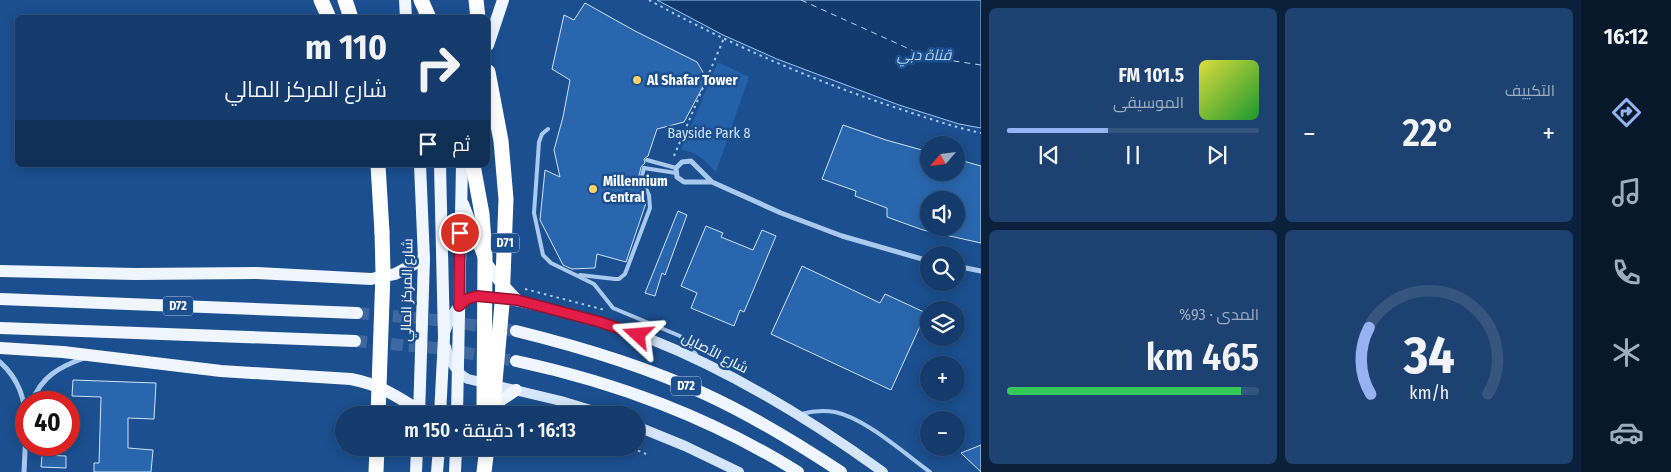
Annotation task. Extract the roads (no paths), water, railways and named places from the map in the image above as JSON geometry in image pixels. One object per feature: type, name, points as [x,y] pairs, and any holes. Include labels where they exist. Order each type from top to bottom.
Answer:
[{"type":"highway","points":[[321,0],[328,15]]},
{"type":"highway","points":[[344,0],[350,15]]},
{"type":"highway","points":[[421,0],[428,15]]},
{"type":"highway","points":[[476,0],[478,15]]},
{"type":"highway","name":"D71","points":[[490,83],[501,141],[506,199],[498,406]]},
{"type":"highway","points":[[378,167],[383,273],[378,406]]},
{"type":"highway","points":[[473,167],[482,214],[485,256],[484,406]]},
{"type":"highway","points":[[376,472],[377,456]]},
{"type":"highway","points":[[484,472],[485,456]]},
{"type":"main road","points":[[405,0],[406,15]]},
{"type":"main road","points":[[421,0],[423,15]]},
{"type":"main road","points":[[490,39],[503,0]]},
{"type":"main road","name":"شارع المركز المالي","points":[[419,406],[424,259],[420,167]]},
{"type":"main road","points":[[440,167],[444,337],[440,406]]},
{"type":"main road","points":[[457,406],[462,167]]},
{"type":"main road","points":[[460,198],[486,263],[517,300]]},
{"type":"main road","points":[[0,271],[257,274],[371,279],[395,274],[424,259]]},
{"type":"main road","points":[[442,286],[446,292],[452,293],[459,286]]},
{"type":"main road","name":"D72","points":[[0,299],[357,313]]},
{"type":"main road","name":"D72","points":[[0,328],[354,341]]},
{"type":"main road","name":"D72","points":[[516,331],[592,351],[704,394],[775,430],[841,472]]},
{"type":"main road","points":[[0,348],[92,355],[221,371],[356,380],[385,389],[409,406]]},
{"type":"main road","name":"D72","points":[[516,361],[584,377],[651,399],[724,430],[798,472]]},
{"type":"main road","points":[[493,406],[516,390]]},
{"type":"main road","points":[[416,472],[417,456]]},
{"type":"main road","points":[[438,472],[439,456]]},
{"type":"main road","points":[[455,472],[457,456]]},
{"type":"street","points":[[712,182],[684,182],[677,177],[676,170],[682,162],[691,161],[712,182],[824,230],[920,259]]},
{"type":"street","points":[[965,268],[981,271]]},
{"type":"street","name":"شارع الأصايل","points":[[459,306],[467,299],[477,296],[517,300],[625,330],[699,360],[764,395],[843,444],[883,472]]},
{"type":"street","points":[[459,306],[450,320],[444,337],[450,360],[459,373],[473,381],[577,406]]},
{"type":"street","points":[[36,391],[44,380],[56,370],[92,355]]},
{"type":"street","points":[[0,362],[14,378],[20,391]]},
{"type":"street","points":[[645,430],[685,446],[739,472]]},
{"type":"street","points":[[24,472],[25,456]]},
{"type":"lane","points":[[548,129],[542,134],[540,142],[534,213],[540,244],[546,259],[594,284],[612,308],[680,336],[691,346],[699,360]]},
{"type":"lane","points":[[647,160],[676,170]]},
{"type":"lane","points":[[577,275],[619,279],[625,274],[650,208],[649,195],[642,180],[644,168],[676,170]]},
{"type":"lane","points":[[798,415],[822,411],[835,412],[847,416],[876,432],[930,472]]},
{"type":"water","name":"قناة دبي","points":[[657,0],[981,0],[981,128],[959,124],[899,105],[777,59],[723,35]]},
{"type":"tunnel","points":[[357,313],[436,320],[516,331]]},
{"type":"tunnel","points":[[355,341],[436,348],[516,361]]},
{"type":"place","name":"Al Shafar Tower","points":[[637,80]]},
{"type":"place","name":"Millennium Central","points":[[593,189]]},
{"type":"park label","name":"Bayside Park 8","points":[[709,133]]}]
